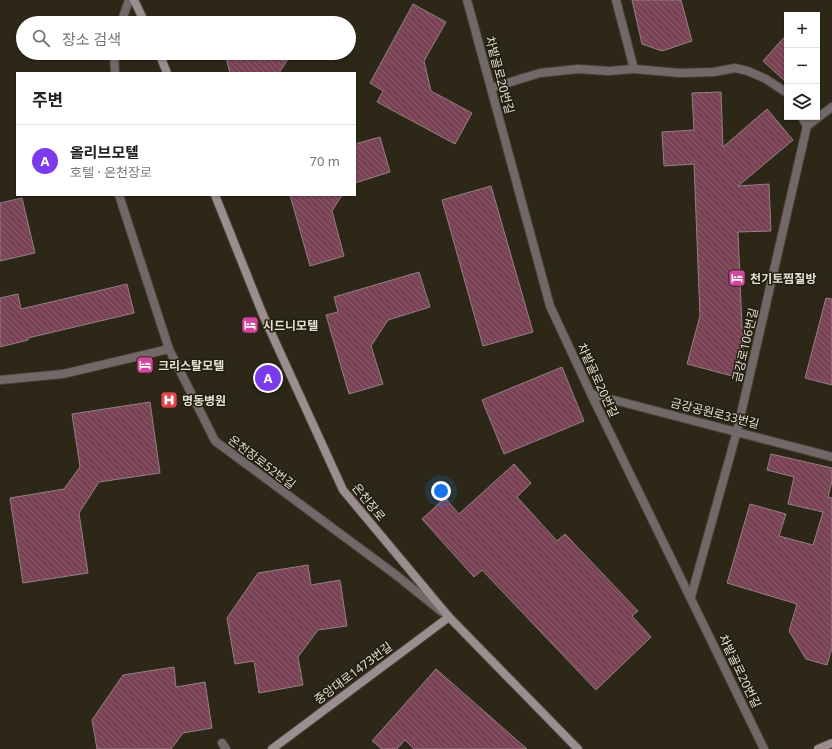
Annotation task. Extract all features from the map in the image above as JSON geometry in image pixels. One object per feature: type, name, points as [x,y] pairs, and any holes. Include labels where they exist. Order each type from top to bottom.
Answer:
[{"type":"street","points":[[123,16],[129,0]]},
{"type":"street","points":[[134,0],[142,16]]},
{"type":"street","name":"차밭골로20번길","points":[[467,0],[550,306],[591,394],[764,749]]},
{"type":"street","points":[[616,0],[634,68]]},
{"type":"street","points":[[114,60],[115,72]]},
{"type":"street","points":[[162,60],[167,72]]},
{"type":"street","points":[[491,88],[540,73],[578,69],[609,71],[634,68],[680,73],[714,72],[735,68],[748,71],[766,79],[784,91]]},
{"type":"street","points":[[804,120],[808,126],[832,107]]},
{"type":"street","name":"금강로106번길","points":[[691,597],[737,431],[808,126]]},
{"type":"street","name":"온천장로52번길","points":[[119,196],[169,350],[215,441],[396,575],[449,617]]},
{"type":"street","name":"온천장로","points":[[215,196],[263,315],[343,490],[449,617],[578,749]]},
{"type":"street","points":[[0,380],[63,374],[169,350]]},
{"type":"street","name":"금강공원로33번길","points":[[591,394],[832,457]]},
{"type":"street","name":"중앙대로1473번길","points":[[272,749],[449,617]]},
{"type":"street","points":[[818,749],[832,743]]},
{"type":"building","points":[[632,0],[681,0],[692,41],[662,51],[642,44]]},
{"type":"building","points":[[413,4],[446,22],[424,61],[431,91],[472,113],[455,144],[377,102],[383,91],[370,83]]},
{"type":"building","points":[[784,37],[784,80],[763,61]]},
{"type":"building","points":[[227,60],[287,60],[280,72],[230,72]]},
{"type":"building","points":[[721,92],[723,147],[767,109],[793,140],[738,186],[769,184],[771,231],[738,232],[742,327],[749,328],[736,377],[687,364],[700,316],[694,164],[664,166],[662,132],[694,130],[692,93]]},
{"type":"building","points":[[380,137],[390,172],[356,183],[356,144]]},
{"type":"building","points":[[491,186],[533,332],[483,346],[442,200]]},
{"type":"building","points":[[290,196],[341,196],[332,211],[344,256],[310,266]]},
{"type":"building","points":[[22,198],[35,253],[0,261],[0,203]]},
{"type":"building","points":[[419,272],[430,307],[388,320],[371,346],[383,384],[349,394],[326,315],[338,312],[334,297]]},
{"type":"building","points":[[127,284],[134,313],[28,338],[28,340],[0,347],[0,298],[18,294],[21,309]]},
{"type":"building","points":[[826,298],[832,299],[832,385],[805,378]]},
{"type":"building","points":[[562,367],[584,421],[504,454],[482,400]]},
{"type":"building","points":[[150,402],[160,473],[99,482],[79,513],[88,573],[23,583],[10,498],[64,489],[80,467],[72,414]]},
{"type":"building","points":[[771,454],[832,468],[832,481],[828,497],[832,498],[832,648],[827,665],[806,659],[789,631],[797,604],[727,583],[750,504],[786,514],[779,536],[813,545],[823,512],[788,504],[794,477],[767,470]]},
{"type":"building","points":[[514,464],[531,483],[517,497],[557,541],[565,534],[638,611],[632,616],[651,637],[596,690],[482,570],[474,577],[422,519],[445,498],[459,514]]},
{"type":"building","points":[[308,565],[311,585],[340,580],[347,626],[318,630],[298,657],[303,685],[259,693],[254,661],[235,664],[227,618],[258,573]]},
{"type":"building","points":[[174,667],[176,687],[205,682],[212,728],[183,733],[171,749],[97,749],[92,720],[123,675]]},
{"type":"building","points":[[436,669],[527,749],[414,749],[405,740],[397,749],[382,749],[372,741]]},
{"type":"place","name":"천기토찜질방","points":[[737,278]]},
{"type":"place","name":"시드니모텔","points":[[250,325]]},
{"type":"place","name":"크리스탈모텔","points":[[145,365]]},
{"type":"place","name":"올리브모텔","points":[[268,378]]},
{"type":"place","name":"명동병원","points":[[169,400]]}]
